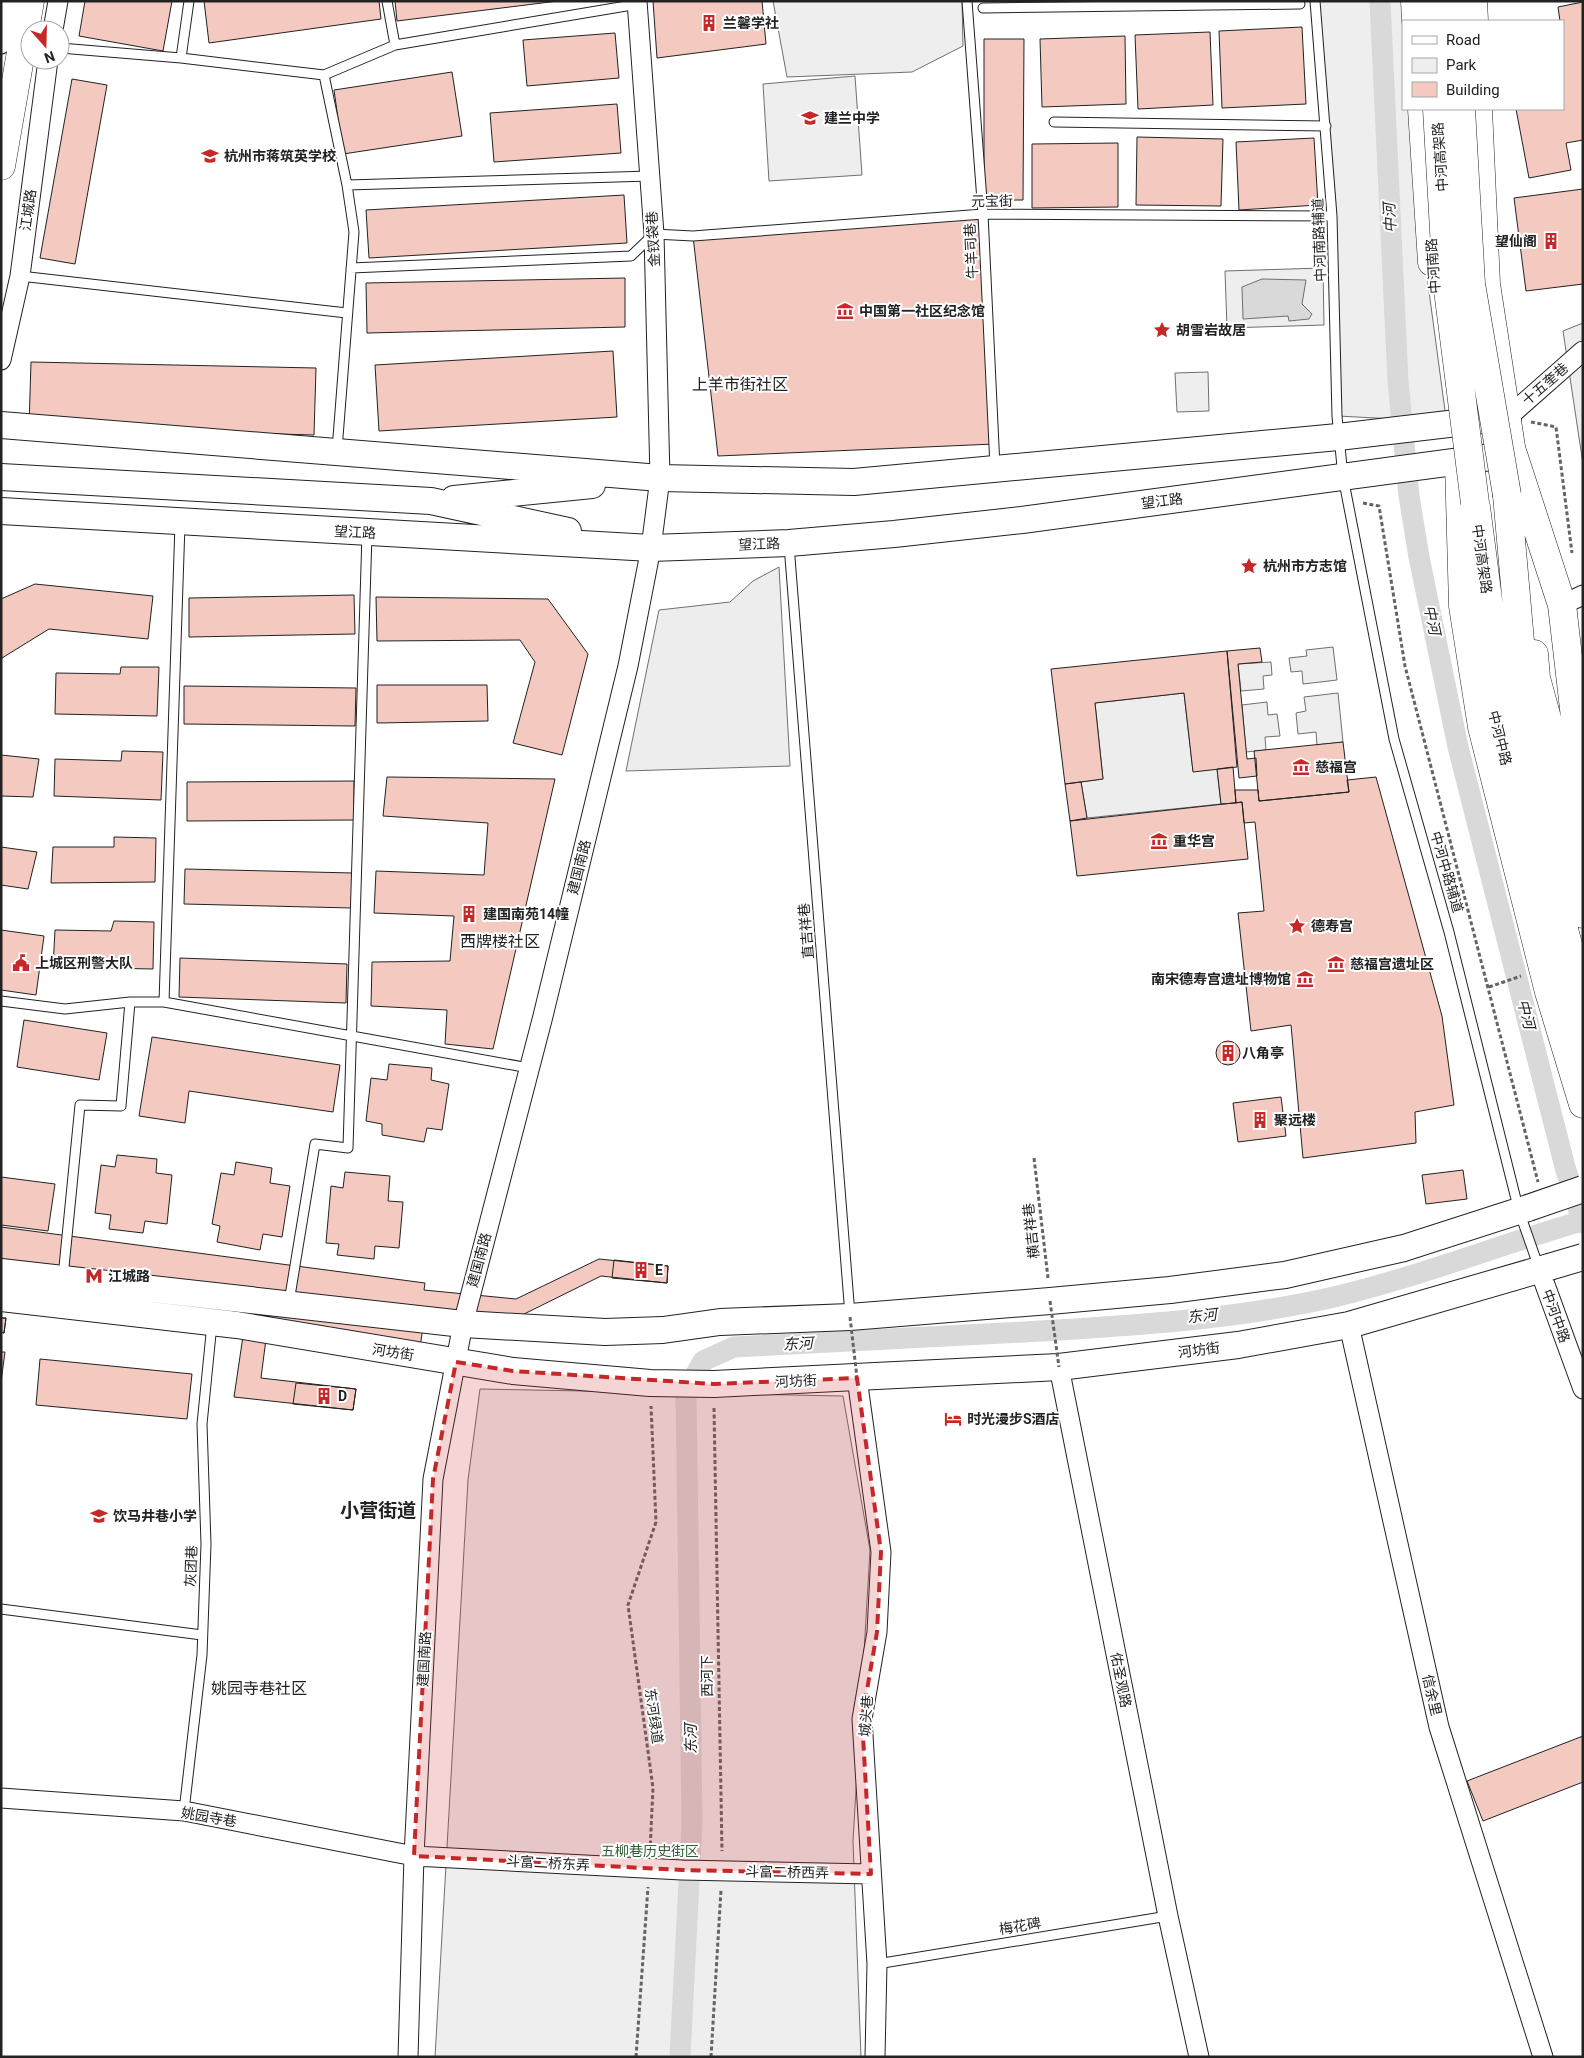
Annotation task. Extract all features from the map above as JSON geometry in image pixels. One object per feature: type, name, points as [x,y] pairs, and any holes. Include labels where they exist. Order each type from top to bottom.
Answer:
[{"type":"main road","points":[[1,166],[30,1]]},
{"type":"main road","points":[[1414,1],[1416,20]]},
{"type":"main road","points":[[1430,1],[1431,20]]},
{"type":"main road","points":[[1455,1],[1456,20]]},
{"type":"main road","points":[[1473,1],[1474,20]]},
{"type":"main road","name":"中河南路","points":[[1422,110],[1434,291],[1452,423]]},
{"type":"main road","name":"中河高架路","points":[[1437,110],[1447,282],[1500,692],[1583,1000]]},
{"type":"main road","name":"中河高架路","points":[[1461,110],[1471,284],[1507,495],[1524,686],[1583,914]]},
{"type":"main road","points":[[1478,110],[1486,284],[1513,454],[1536,678],[1583,851]]},
{"type":"main road","name":"中河中路","points":[[1452,423],[1492,703],[1537,885],[1583,1046]]},
{"type":"main road","points":[[1513,454],[1572,600],[1583,786]]},
{"type":"main road","points":[[1459,462],[1463,606],[1482,727],[1549,992],[1583,1104]]},
{"type":"street","points":[[1,44],[9,1]]},
{"type":"street","points":[[55,20],[58,1]]},
{"type":"street","name":"金钗袋巷","points":[[637,3],[654,234],[660,478]]},
{"type":"street","name":"江城路","points":[[1,360],[20,276],[47,70]]},
{"type":"street","name":"十五奎巷","points":[[1508,417],[1583,351]]},
{"type":"street","points":[[1,425],[660,478],[854,482],[1338,437],[1508,417]]},
{"type":"street","name":"望江路","points":[[1,511],[651,548],[789,543],[1345,489],[1400,470],[1513,454]]},
{"type":"street","points":[[1,477],[431,501],[651,548]]},
{"type":"street","points":[[431,501],[660,478]]},
{"type":"street","name":"建国南路","points":[[408,2057],[414,1856],[433,1479],[462,1324],[529,1068],[628,666],[651,548],[660,478]]},
{"type":"street","points":[[1,1272],[462,1324],[605,1332],[663,1330],[720,1322],[850,1317],[1049,1292],[1170,1290],[1285,1275],[1404,1248],[1529,1201],[1583,1189]]},
{"type":"street","name":"河坊街","points":[[1,1298],[212,1322],[513,1371],[655,1383],[709,1384],[857,1378],[1059,1366],[1238,1345],[1348,1325],[1583,1257]]},
{"type":"street","name":"中河中路","points":[[1544,1269],[1583,1389]]},
{"type":"street","name":"信余里","points":[[1348,1325],[1439,1727],[1543,2057]]},
{"type":"street","name":"佑圣观路","points":[[1059,1366],[1168,1916],[1199,2057]]},
{"type":"street","name":"城头巷","points":[[857,1378],[881,1552],[877,1632],[862,1719],[877,1964],[875,2057]]},
{"type":"street","name":"姚园寺巷","points":[[1,1798],[184,1811],[414,1856]]},
{"type":"street","name":"斗富二桥东弄","points":[[414,1856],[703,1870]]},
{"type":"street","name":"斗富二桥西弄","points":[[703,1870],[871,1874]]},
{"type":"lane","points":[[181,58],[189,1]]},
{"type":"lane","points":[[387,1],[395,45]]},
{"type":"lane","name":"牛羊司巷","points":[[967,1],[983,214],[995,469]]},
{"type":"lane","name":"中河南路辅道","points":[[1314,1],[1326,126],[1332,216],[1338,437],[1345,489]]},
{"type":"lane","points":[[70,49],[181,58],[324,75],[395,45],[637,3]]},
{"type":"lane","points":[[984,8],[1138,4],[1300,4]]},
{"type":"lane","points":[[324,75],[348,185],[354,232],[336,453]]},
{"type":"lane","points":[[1054,122],[1326,126]]},
{"type":"lane","points":[[348,185],[650,176]]},
{"type":"lane","name":"元宝街","points":[[654,234],[693,236],[983,214],[1332,216]]},
{"type":"lane","points":[[351,268],[631,256],[654,234]]},
{"type":"lane","points":[[20,276],[348,313]]},
{"type":"lane","name":"中河中路辅道","points":[[1345,489],[1394,739],[1529,1201],[1544,1269]]},
{"type":"lane","points":[[164,1002],[180,521]]},
{"type":"lane","points":[[289,1304],[315,1144],[348,1148],[367,532]]},
{"type":"lane","name":"直吉祥巷","points":[[789,543],[850,1317]]},
{"type":"lane","points":[[1,1001],[65,1009],[130,1002],[164,1002],[529,1068]]},
{"type":"lane","points":[[63,1279],[80,1105],[121,1106],[130,1002]]},
{"type":"lane","name":"灰团巷","points":[[184,1811],[202,1635],[206,1544],[202,1424],[212,1322]]},
{"type":"lane","points":[[1,1609],[202,1635]]},
{"type":"lane","name":"梅花碑","points":[[877,1964],[1168,1916]]},
{"type":"path","points":[[1508,417],[1556,426],[1573,557]]},
{"type":"path","points":[[1345,489],[1379,506],[1405,666],[1489,987],[1529,1201]]},
{"type":"path","points":[[1489,987],[1523,975]]},
{"type":"path","name":"横吉祥巷","points":[[1034,1158],[1049,1292]]},
{"type":"path","points":[[1049,1292],[1059,1366]]},
{"type":"path","points":[[850,1317],[857,1378]]},
{"type":"path","name":"东河绿道","points":[[636,2057],[650,1868],[652,1788],[628,1605],[656,1522],[655,1383]]},
{"type":"path","name":"西河下","points":[[709,1384],[722,1871],[711,2057]]},
{"type":"highlighted area","points":[[456,1362],[513,1371],[714,1384],[857,1378],[881,1552],[877,1632],[862,1719],[871,1874],[682,1870],[414,1856],[433,1479]]},
{"type":"green space","points":[[773,1],[962,1],[963,46],[912,72],[787,77]]},
{"type":"green space","points":[[1315,1],[1375,1],[1395,419],[1337,416],[1332,216]]},
{"type":"green space","points":[[1388,1],[1409,1],[1402,20],[1402,110],[1417,110],[1428,284],[1446,418],[1408,414]]},
{"type":"green space","points":[[855,76],[862,175],[769,181],[763,84]]},
{"type":"green space","points":[[1323,268],[1324,325],[1227,328],[1225,271]]},
{"type":"green space","points":[[1583,323],[1583,464],[1563,331]]},
{"type":"green space","points":[[1208,372],[1209,411],[1177,412],[1175,373]]},
{"type":"green space","points":[[1333,647],[1337,680],[1303,684],[1302,671],[1291,672],[1289,658],[1307,656],[1306,650]]},
{"type":"green space","points":[[1271,662],[1272,675],[1263,676],[1264,689],[1241,691],[1238,664]]},
{"type":"green space","points":[[1338,693],[1343,742],[1317,745],[1316,732],[1298,734],[1296,713],[1306,711],[1304,697]]},
{"type":"green space","points":[[1267,702],[1268,715],[1277,714],[1280,736],[1265,737],[1266,750],[1246,752],[1242,705]]},
{"type":"green space","name":"五柳巷历史街区","points":[[480,1389],[843,1396],[870,1550],[853,1841],[861,2057],[435,2057],[468,1480]]},
{"type":"shaded area","points":[[1262,279],[1306,280],[1302,304],[1312,314],[1309,319],[1289,321],[1288,316],[1243,319],[1242,287]]},
{"type":"shaded area","points":[[779,567],[790,766],[626,771],[659,610],[730,602],[753,581]]},
{"type":"shaded area","points":[[1184,693],[1193,771],[1217,769],[1221,804],[1087,818],[1081,782],[1103,779],[1095,703]]},
{"type":"building","points":[[85,1],[172,1],[163,51],[79,36]]},
{"type":"building","points":[[204,1],[379,1],[381,19],[209,43]]},
{"type":"building","points":[[395,1],[558,1],[397,21]]},
{"type":"building","name":"兰馨学社","points":[[653,1],[762,1],[766,44],[657,58]]},
{"type":"building","points":[[1583,2],[1583,140],[1566,143],[1571,170],[1529,178],[1516,110],[1564,110],[1564,20],[1560,20],[1558,7]]},
{"type":"building","points":[[1302,27],[1306,104],[1222,108],[1219,31]]},
{"type":"building","points":[[1210,32],[1213,105],[1138,109],[1135,35]]},
{"type":"building","points":[[615,33],[619,78],[527,86],[523,40]]},
{"type":"building","points":[[1125,36],[1126,104],[1042,107],[1040,39]]},
{"type":"building","points":[[984,39],[1024,39],[1023,200],[984,200]]},
{"type":"building","points":[[452,72],[462,136],[343,154],[334,90]]},
{"type":"building","points":[[72,79],[107,85],[75,264],[40,258]]},
{"type":"building","points":[[617,104],[621,153],[494,162],[490,113]]},
{"type":"building","points":[[1137,137],[1223,139],[1221,206],[1136,205]]},
{"type":"building","points":[[1314,138],[1318,205],[1239,210],[1236,142]]},
{"type":"building","points":[[1118,143],[1118,207],[1032,208],[1032,144]]},
{"type":"building","name":"望仙阁","points":[[1583,189],[1583,284],[1526,291],[1514,198]]},
{"type":"building","points":[[624,195],[627,243],[369,258],[366,210]]},
{"type":"building","name":"中国第一社区纪念馆","points":[[983,214],[994,444],[718,456],[693,236]]},
{"type":"building","points":[[625,278],[625,327],[367,333],[366,283]]},
{"type":"building","points":[[613,351],[617,417],[379,431],[375,365]]},
{"type":"building","points":[[31,362],[316,368],[314,435],[29,427]]},
{"type":"building","points":[[35,584],[153,596],[148,639],[49,629],[2,658],[1,661],[1,599]]},
{"type":"building","points":[[354,595],[355,634],[189,637],[189,598]]},
{"type":"building","points":[[376,597],[548,599],[588,654],[562,755],[513,743],[535,662],[520,640],[377,641]]},
{"type":"building","points":[[1260,648],[1262,662],[1238,664],[1247,759],[1256,758],[1257,776],[1239,778],[1227,651]]},
{"type":"building","points":[[1227,651],[1237,767],[1193,772],[1184,693],[1095,703],[1103,779],[1065,784],[1051,669]]},
{"type":"building","points":[[121,667],[159,667],[157,716],[55,714],[56,673],[120,674]]},
{"type":"building","points":[[377,685],[487,685],[488,721],[377,723]]},
{"type":"building","points":[[184,686],[356,688],[355,726],[184,724]]},
{"type":"building","name":"慈福宫","points":[[1343,742],[1349,792],[1259,801],[1254,751]]},
{"type":"building","points":[[122,751],[163,752],[161,800],[54,796],[55,759],[121,761]]},
{"type":"building","points":[[1,755],[39,759],[33,797],[1,796]]},
{"type":"building","points":[[1233,767],[1236,803],[1221,804],[1217,769]]},
{"type":"building","name":"建国南苑14幢","points":[[387,777],[555,779],[493,1049],[445,1044],[447,1010],[371,1006],[372,962],[450,961],[454,916],[374,913],[376,871],[484,875],[488,823],[383,816]]},
{"type":"building","name":"慈福宫遗址区","points":[[1376,777],[1442,1016],[1454,1105],[1415,1112],[1416,1143],[1303,1158],[1291,1025],[1251,1031],[1238,913],[1264,911],[1255,822],[1244,823],[1242,802],[1236,803],[1235,790],[1258,790],[1259,801],[1349,792],[1347,780]]},
{"type":"building","points":[[354,781],[354,820],[187,821],[187,782]]},
{"type":"building","points":[[1081,782],[1087,818],[1070,821],[1065,784]]},
{"type":"building","name":"重华宫","points":[[1242,802],[1248,859],[1077,876],[1070,821]]},
{"type":"building","points":[[114,837],[156,838],[155,882],[51,883],[53,847],[114,847]]},
{"type":"building","points":[[1,847],[37,852],[28,889],[1,885]]},
{"type":"building","points":[[185,869],[353,873],[352,908],[184,904]]},
{"type":"building","points":[[114,921],[154,922],[153,969],[53,967],[55,930],[111,931]]},
{"type":"building","name":"上城区刑警大队","points":[[1,930],[44,936],[36,995],[1,990]]},
{"type":"building","points":[[180,958],[347,964],[346,1003],[179,997]]},
{"type":"building","points":[[24,1020],[107,1033],[99,1080],[17,1067]]},
{"type":"building","points":[[152,1037],[340,1065],[333,1112],[189,1091],[185,1123],[139,1116]]},
{"type":"building","name":"八角亭","points":[[1228,1041],[1236,1045],[1240,1053],[1236,1061],[1228,1065],[1220,1061],[1216,1053],[1220,1045]]},
{"type":"building","points":[[389,1064],[432,1068],[431,1080],[449,1084],[442,1130],[427,1128],[424,1142],[382,1135],[382,1124],[366,1121],[371,1078],[387,1080]]},
{"type":"building","name":"聚远楼","points":[[1281,1097],[1286,1136],[1238,1142],[1233,1103]]},
{"type":"building","points":[[117,1155],[157,1159],[156,1173],[172,1175],[167,1224],[145,1221],[143,1233],[109,1229],[111,1215],[95,1213],[101,1165],[115,1167]]},
{"type":"building","points":[[236,1162],[272,1168],[270,1183],[290,1186],[282,1237],[263,1234],[260,1250],[217,1242],[220,1226],[212,1224],[221,1173],[234,1175]]},
{"type":"building","points":[[1463,1170],[1467,1199],[1426,1204],[1422,1175]]},
{"type":"building","points":[[345,1172],[390,1176],[388,1201],[403,1202],[399,1248],[375,1246],[374,1259],[337,1255],[339,1244],[326,1243],[331,1186],[343,1188]]},
{"type":"building","points":[[1,1177],[55,1184],[48,1231],[1,1225]]},
{"type":"building","name":"江城路","points":[[1,1227],[425,1283],[424,1290],[516,1299],[599,1259],[668,1266],[667,1283],[601,1276],[518,1317],[426,1307],[418,1361],[266,1339],[261,1378],[356,1389],[353,1410],[234,1397],[243,1336],[1,1306]]},
{"type":"building","name":"E","points":[[614,1260],[668,1266],[667,1283],[612,1278]]},
{"type":"building","points":[[1,1318],[6,1318],[4,1333],[1,1332]]},
{"type":"building","points":[[1,1318],[6,1318],[4,1333],[1,1332]]},
{"type":"building","points":[[1,1352],[5,1352],[1,1382]]},
{"type":"building","points":[[40,1359],[192,1374],[187,1419],[36,1405]]},
{"type":"building","name":"D","points":[[296,1383],[356,1389],[353,1410],[293,1404]]},
{"type":"building","points":[[1583,1736],[1583,1782],[1483,1821],[1467,1781]]},
{"type":"waterway","name":"中河","points":[[1380,1],[1398,381],[1409,496],[1419,557],[1458,747],[1565,1167],[1583,1223]]},
{"type":"waterway","name":"东河","points":[[680,2057],[692,1823],[686,1392],[703,1361],[734,1347],[1102,1327],[1219,1317],[1296,1305],[1365,1289],[1582,1221]]},
{"type":"place","name":"兰馨学社","points":[[709,23]]},
{"type":"place","name":"建兰中学","points":[[810,118]]},
{"type":"place","name":"杭州市蒋筑英学校","points":[[210,156]]},
{"type":"place","name":"望仙阁","points":[[1551,241]]},
{"type":"place","name":"中国第一社区纪念馆","points":[[845,311]]},
{"type":"place","name":"胡雪岩故居","points":[[1162,330]]},
{"type":"place","name":"杭州市方志馆","points":[[1249,566]]},
{"type":"place","name":"慈福宫","points":[[1301,767]]},
{"type":"place","name":"重华宫","points":[[1159,841]]},
{"type":"place","name":"建国南苑14幢","points":[[469,914]]},
{"type":"place","name":"德寿宫","points":[[1297,926]]},
{"type":"place","name":"上城区刑警大队","points":[[21,963]]},
{"type":"place","name":"慈福宫遗址区","points":[[1336,964]]},
{"type":"place","name":"南宋德寿宫遗址博物馆","points":[[1305,979]]},
{"type":"place","name":"八角亭","points":[[1228,1053]]},
{"type":"place","name":"聚远楼","points":[[1260,1120]]},
{"type":"place","name":"E","points":[[641,1270]]},
{"type":"place","name":"江城路","points":[[94,1276]]},
{"type":"place","name":"D","points":[[324,1396]]},
{"type":"place","name":"时光漫步S酒店","points":[[953,1419]]},
{"type":"place","name":"饮马井巷小学","points":[[99,1516]]},
{"type":"district","name":"上羊市街社区","points":[[740,384]]},
{"type":"district","name":"西牌楼社区","points":[[500,941]]},
{"type":"district","name":"小营街道","points":[[378,1510]]},
{"type":"district","name":"姚园寺巷社区","points":[[259,1688]]}]
